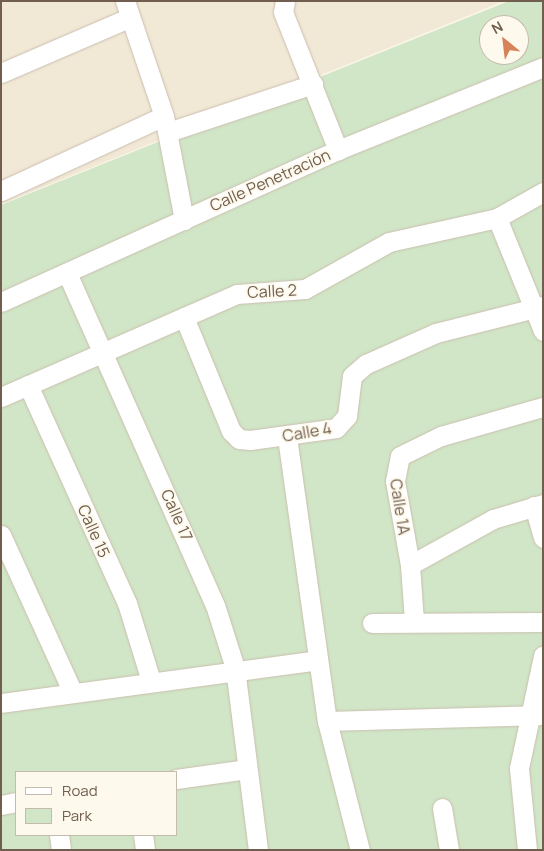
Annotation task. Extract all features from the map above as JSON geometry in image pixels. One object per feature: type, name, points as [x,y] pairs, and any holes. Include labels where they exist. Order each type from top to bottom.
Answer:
[{"type":"street","points":[[285,1],[283,12],[338,150]]},
{"type":"street","points":[[1,73],[127,10],[166,124],[184,220]]},
{"type":"street","name":"Calle Penetración","points":[[1,302],[338,150],[543,67]]},
{"type":"street","points":[[1,191],[166,124],[313,84]]},
{"type":"street","name":"Calle 2","points":[[1,397],[237,294],[305,289],[389,242],[497,218],[543,192]]},
{"type":"street","points":[[497,218],[539,308],[543,331]]},
{"type":"street","name":"Calle 17","points":[[67,273],[204,577],[235,668],[258,850]]},
{"type":"street","name":"Calle 4","points":[[184,317],[234,435],[245,441],[287,436],[342,425],[348,416],[349,382],[366,364],[436,333],[539,308]]},
{"type":"street","name":"Calle 15","points":[[28,385],[127,603],[151,681]]},
{"type":"street","name":"Calle 1A","points":[[414,621],[410,565],[395,481],[400,456],[441,436],[543,407]]},
{"type":"street","points":[[287,436],[327,721],[360,850]]},
{"type":"street","points":[[410,565],[467,531],[539,505],[543,538]]},
{"type":"street","points":[[1,535],[72,691]]},
{"type":"street","points":[[372,623],[414,621],[543,622]]},
{"type":"street","points":[[527,850],[519,768],[537,715],[543,656]]},
{"type":"street","points":[[1,702],[235,668],[317,660]]},
{"type":"street","points":[[327,721],[537,715]]},
{"type":"street","points":[[178,779],[247,769]]},
{"type":"street","points":[[1,805],[15,802]]},
{"type":"street","points":[[442,808],[449,850]]},
{"type":"street","points":[[59,836],[62,850]]},
{"type":"street","points":[[143,836],[145,850]]},
{"type":"shaded area","points":[[1,1],[504,1],[1,204]]},
{"type":"green space","points":[[509,1],[543,1],[543,850],[1,850],[1,205]]}]
